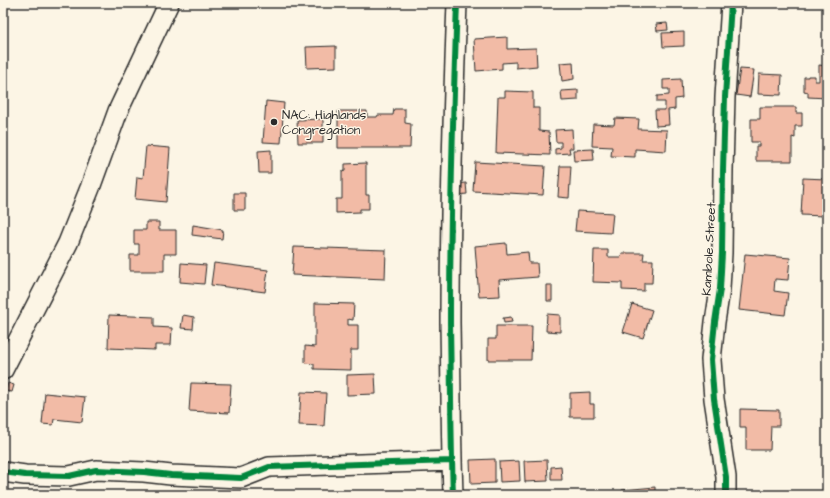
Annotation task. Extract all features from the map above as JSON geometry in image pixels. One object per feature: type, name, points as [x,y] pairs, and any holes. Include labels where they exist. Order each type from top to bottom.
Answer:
[{"type":"street","points":[[3,370],[68,243],[118,111],[169,3]]},
{"type":"street","points":[[453,495],[450,268],[457,3]]},
{"type":"street","name":"Kambole Street","points":[[726,495],[726,477],[714,399],[711,360],[714,322],[720,289],[725,97],[731,3]]},
{"type":"street","points":[[3,472],[25,475],[69,476],[96,470],[242,478],[269,467],[452,461]]},
{"type":"building","points":[[667,23],[668,30],[657,31],[656,24]]},
{"type":"building","points":[[684,32],[684,46],[663,47],[662,33]]},
{"type":"building","points":[[507,37],[507,49],[536,48],[537,66],[516,68],[516,62],[502,63],[502,69],[476,71],[474,39]]},
{"type":"building","points":[[336,46],[336,67],[307,68],[306,47]]},
{"type":"building","points":[[573,62],[574,79],[562,81],[560,63]]},
{"type":"building","points":[[819,65],[827,66],[827,98],[808,97],[808,92],[804,91],[804,77],[815,76],[815,81],[819,81]]},
{"type":"building","points":[[740,69],[754,70],[750,97],[736,95]]},
{"type":"building","points":[[759,74],[782,75],[781,95],[758,94]]},
{"type":"building","points":[[681,79],[682,98],[675,99],[675,109],[668,110],[669,125],[656,126],[655,110],[665,110],[665,102],[657,102],[657,96],[669,95],[669,89],[663,89],[663,80]]},
{"type":"building","points":[[578,90],[578,100],[562,101],[561,91]]},
{"type":"building","points":[[505,91],[533,92],[533,108],[539,108],[539,131],[549,132],[550,155],[496,153],[498,97],[505,97]]},
{"type":"building","name":"NAC: Highlands Congregation","points":[[266,101],[284,103],[281,143],[263,142]]},
{"type":"building","points":[[760,107],[796,107],[796,113],[802,113],[802,126],[795,126],[795,138],[792,137],[792,161],[756,161],[756,146],[759,146],[759,142],[751,142],[751,119],[760,119]]},
{"type":"building","points":[[394,109],[405,109],[405,123],[411,124],[410,148],[338,148],[338,111],[367,111],[367,117],[377,117],[378,115],[393,115]]},
{"type":"building","points":[[615,118],[639,119],[638,129],[667,130],[666,151],[635,149],[635,157],[611,156],[612,147],[592,146],[593,124],[614,125]]},
{"type":"building","points":[[323,119],[323,143],[298,143],[297,120]]},
{"type":"building","points":[[572,129],[573,148],[569,148],[570,153],[555,154],[555,149],[561,148],[561,142],[556,142],[555,130]]},
{"type":"building","points":[[146,146],[170,148],[166,202],[135,199],[137,177],[143,178]]},
{"type":"building","points":[[593,149],[594,160],[574,161],[573,150]]},
{"type":"building","points":[[271,150],[271,173],[259,173],[258,151]]},
{"type":"building","points":[[475,162],[545,166],[543,195],[473,191]]},
{"type":"building","points":[[366,163],[366,195],[369,195],[369,209],[360,209],[360,212],[336,213],[336,199],[342,199],[342,172],[345,171],[345,164]]},
{"type":"building","points":[[560,166],[571,166],[569,198],[558,197]]},
{"type":"building","points":[[803,178],[826,179],[824,216],[801,215]]},
{"type":"building","points":[[466,183],[467,194],[457,195],[456,184]]},
{"type":"building","points":[[234,193],[245,193],[245,210],[234,210]]},
{"type":"building","points":[[577,211],[613,213],[611,233],[575,231]]},
{"type":"building","points":[[146,222],[159,222],[159,230],[176,230],[176,254],[164,254],[164,271],[130,271],[130,255],[139,255],[139,244],[134,244],[134,230],[146,230]]},
{"type":"building","points":[[193,225],[223,230],[222,239],[192,235]]},
{"type":"building","points":[[506,243],[507,254],[528,252],[529,263],[537,263],[538,277],[499,280],[500,296],[479,297],[475,246]]},
{"type":"building","points":[[294,247],[386,250],[385,279],[292,275]]},
{"type":"building","points":[[594,250],[608,250],[608,257],[621,257],[622,253],[644,253],[643,260],[653,260],[652,283],[644,283],[644,291],[622,290],[622,283],[593,282]]},
{"type":"building","points":[[745,254],[790,258],[788,280],[775,279],[774,291],[788,293],[785,315],[739,310]]},
{"type":"building","points":[[181,263],[206,265],[204,284],[180,282]]},
{"type":"building","points":[[214,263],[268,270],[265,292],[211,285]]},
{"type":"building","points":[[547,285],[552,285],[552,301],[547,301]]},
{"type":"building","points":[[315,303],[354,304],[353,320],[348,319],[348,325],[358,325],[358,350],[351,350],[351,370],[314,369],[314,364],[305,363],[305,346],[315,347]]},
{"type":"building","points":[[632,304],[652,310],[643,338],[623,332]]},
{"type":"building","points":[[547,314],[560,315],[560,332],[546,331]]},
{"type":"building","points":[[109,315],[154,317],[154,327],[172,328],[171,345],[155,345],[155,350],[108,348]]},
{"type":"building","points":[[183,315],[194,317],[193,329],[181,328]]},
{"type":"building","points":[[511,317],[512,322],[504,323],[503,318]]},
{"type":"building","points":[[496,326],[532,326],[531,360],[488,360],[488,339],[496,339]]},
{"type":"building","points":[[375,374],[376,394],[347,395],[347,375]]},
{"type":"building","points":[[8,383],[14,385],[12,392],[6,391]]},
{"type":"building","points":[[191,383],[231,384],[229,413],[189,411]]},
{"type":"building","points":[[301,392],[326,393],[324,426],[299,425]]},
{"type":"building","points":[[590,392],[590,404],[594,404],[594,417],[570,417],[570,393]]},
{"type":"building","points":[[45,393],[85,397],[82,422],[54,419],[53,425],[42,424]]},
{"type":"building","points":[[740,409],[779,410],[779,426],[771,426],[770,450],[746,450],[746,427],[740,427]]},
{"type":"building","points":[[495,459],[495,483],[471,484],[470,460]]},
{"type":"building","points":[[547,460],[548,481],[525,482],[524,461]]},
{"type":"building","points":[[519,461],[520,481],[500,482],[499,462]]},
{"type":"building","points":[[561,466],[562,480],[551,480],[551,467]]},
{"type":"building","points":[[655,487],[655,495],[622,495],[622,490]]},
{"type":"cycle path","points":[[453,495],[450,283],[457,3]]},
{"type":"cycle path","points":[[726,495],[726,477],[714,399],[711,360],[720,289],[725,97],[731,3]]},
{"type":"cycle path","points":[[3,472],[25,475],[69,476],[96,470],[241,478],[269,467],[452,461]]},
{"type":"place","name":"NAC: Highlands Congregation","points":[[274,122]]}]
